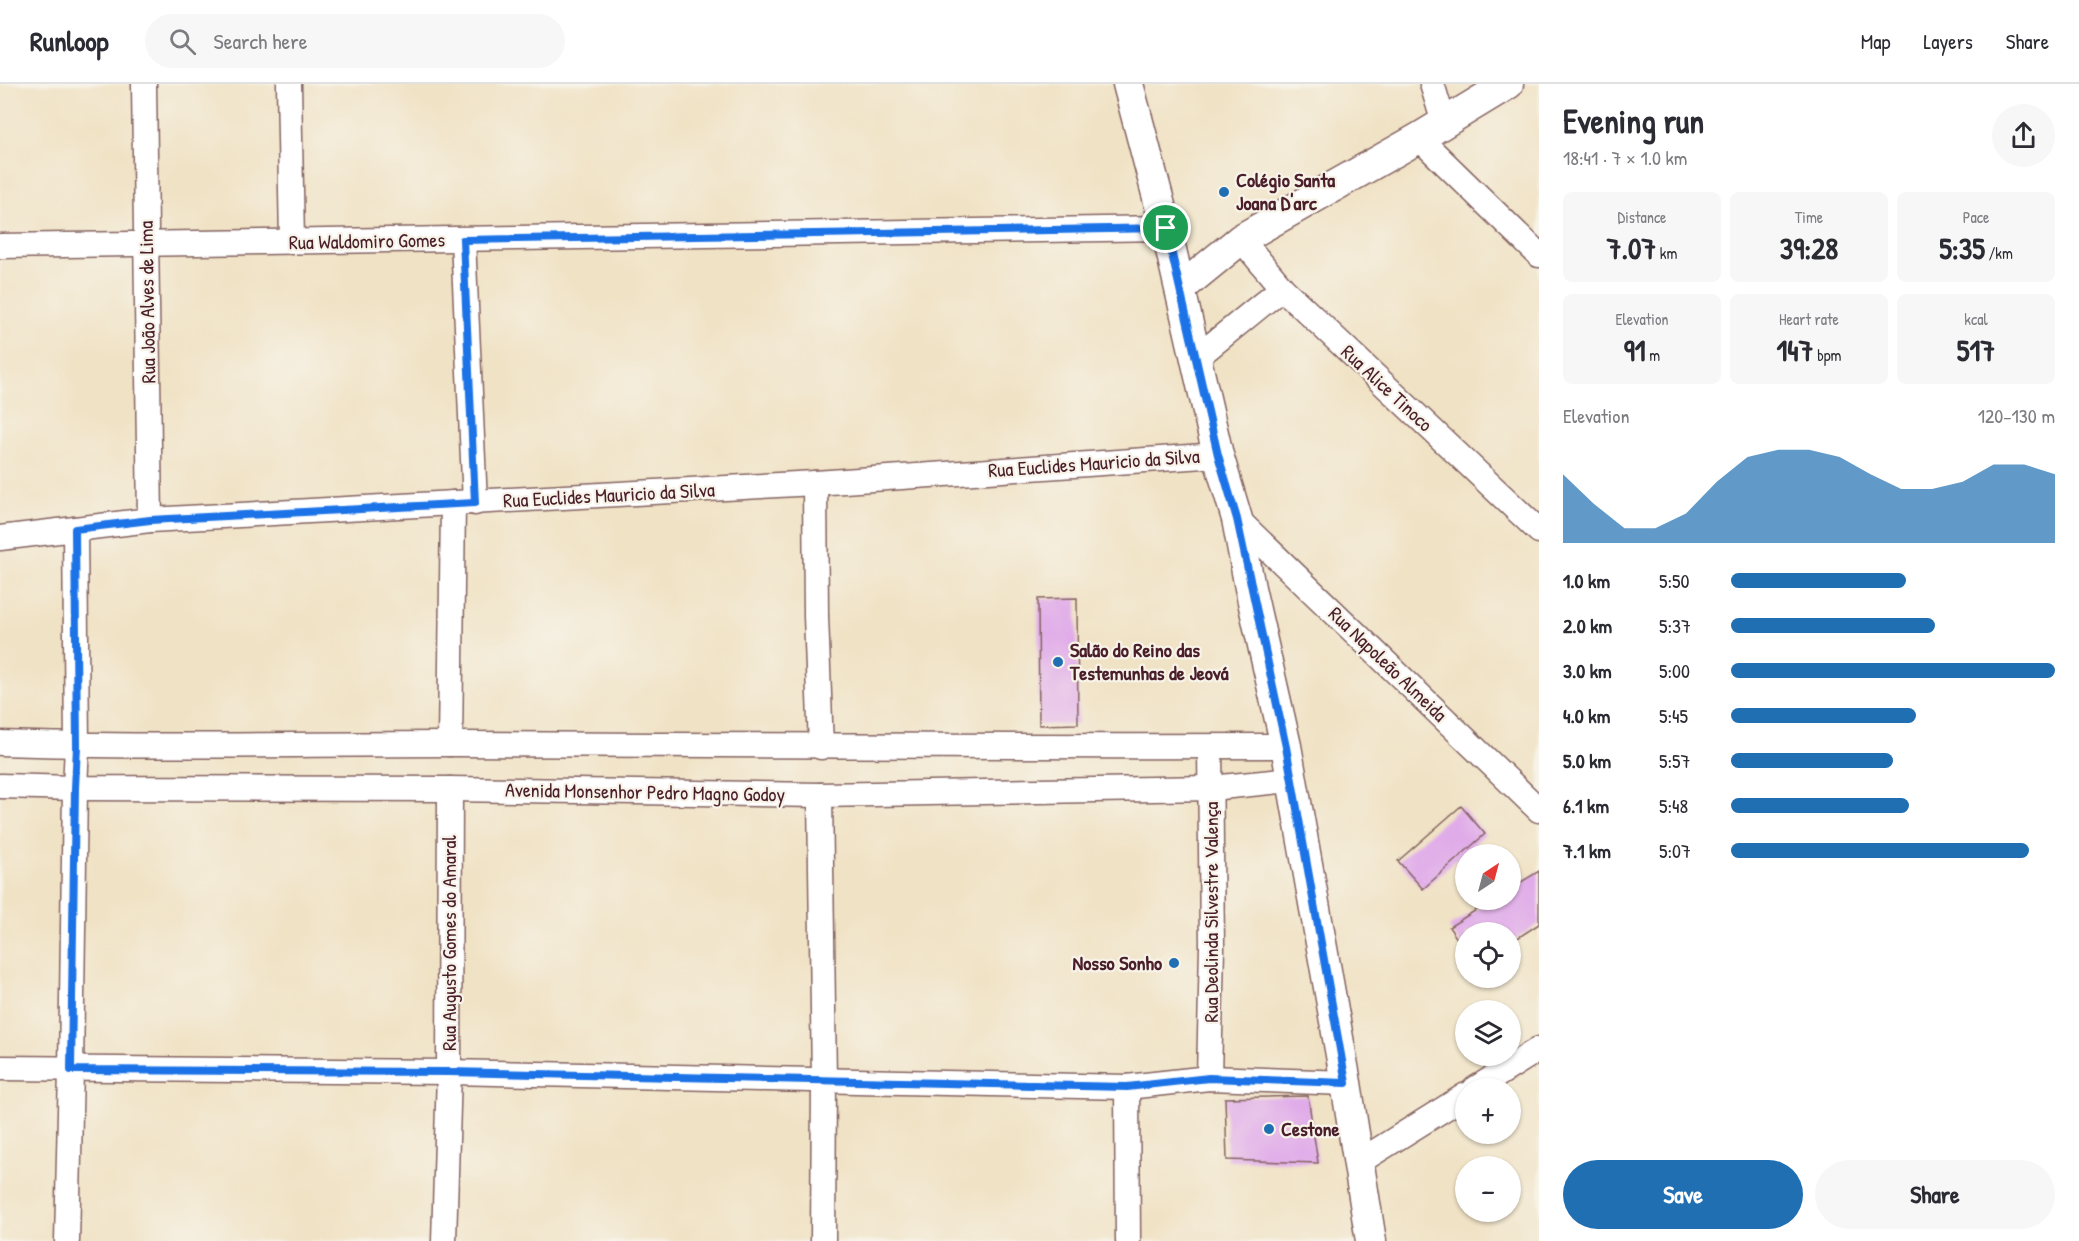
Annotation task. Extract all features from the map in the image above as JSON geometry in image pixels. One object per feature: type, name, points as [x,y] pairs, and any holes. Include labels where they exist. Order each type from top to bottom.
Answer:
[{"type":"street","name":"Rua João Alves de Lima","points":[[144,84],[150,520]]},
{"type":"street","points":[[289,84],[292,242]]},
{"type":"street","points":[[1128,84],[1181,288],[1218,455],[1237,519],[1286,747],[1346,1083],[1371,1241]]},
{"type":"street","points":[[1432,84],[1444,123]]},
{"type":"street","points":[[1181,288],[1242,239],[1419,138],[1508,84]]},
{"type":"street","points":[[1419,138],[1539,255]]},
{"type":"street","name":"Rua Waldomiro Gomes","points":[[0,246],[1166,228]]},
{"type":"street","name":"Rua Alice Tinoco","points":[[1242,239],[1282,288],[1539,531]]},
{"type":"street","points":[[450,744],[464,503],[463,240]]},
{"type":"street","points":[[1197,358],[1282,288]]},
{"type":"street","name":"Rua Euclides Mauricio da Silva","points":[[0,538],[150,520],[815,483],[1218,455]]},
{"type":"street","points":[[815,483],[816,615],[821,747]]},
{"type":"street","name":"Rua Napoleão Almeida","points":[[1237,519],[1539,810]]},
{"type":"street","points":[[67,1241],[77,746],[75,529]]},
{"type":"street","points":[[0,743],[77,746],[450,744],[1286,747]]},
{"type":"street","name":"Rua Deolinda Silvestre Valença","points":[[1209,1078],[1212,947],[1210,747]]},
{"type":"street","name":"Avenida Monsenhor Pedro Magno Godoy","points":[[0,786],[450,789],[820,795],[1211,788],[1291,780]]},
{"type":"street","name":"Rua Augusto Gomes do Amaral","points":[[444,1241],[449,1072],[450,789]]},
{"type":"street","points":[[820,795],[824,1081],[823,1241]]},
{"type":"street","points":[[1493,1078],[1539,1049]]},
{"type":"street","points":[[0,1068],[449,1072],[1127,1087],[1209,1078],[1346,1083]]},
{"type":"street","points":[[1127,1087],[1128,1241]]},
{"type":"street","points":[[1359,1162],[1455,1102]]},
{"type":"building","name":"Salão do Reino das Testemunhas de Jeová","points":[[1077,598],[1078,724],[1039,725],[1038,599]]},
{"type":"building","points":[[1461,806],[1485,834],[1474,844],[1455,844],[1455,861],[1423,889],[1398,861]]},
{"type":"building","points":[[1539,871],[1539,924],[1521,936],[1521,922],[1457,922],[1476,910],[1521,910],[1521,882]]},
{"type":"building","points":[[1455,923],[1455,936],[1449,927]]},
{"type":"building","name":"Cestone","points":[[1308,1096],[1318,1163],[1227,1160],[1225,1098]]},
{"type":"place","name":"Colégio Santa Joana D'arc","points":[[1224,192]]},
{"type":"place","name":"Salão do Reino das Testemunhas de Jeová","points":[[1058,662]]},
{"type":"place","name":"Nosso Sonho","points":[[1174,963]]},
{"type":"place","name":"Cestone","points":[[1269,1129]]},
{"type":"route","points":[[1166,228],[1218,455],[1237,519],[1286,747],[1346,1083],[1209,1078],[1127,1087],[449,1072],[71,1070],[77,746],[75,529],[150,520],[475,503],[463,240],[1166,228]]}]
